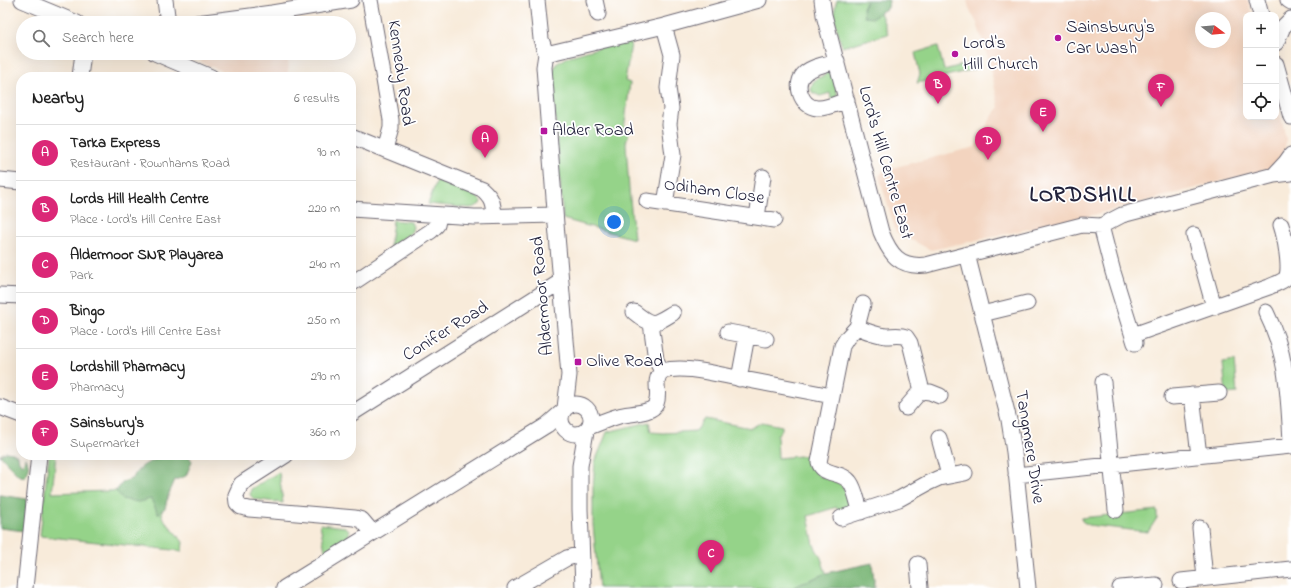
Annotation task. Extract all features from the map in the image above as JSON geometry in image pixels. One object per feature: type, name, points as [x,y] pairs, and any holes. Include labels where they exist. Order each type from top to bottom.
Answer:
[{"type":"street","points":[[22,0],[46,5],[65,16]]},
{"type":"street","points":[[164,0],[167,16]]},
{"type":"street","points":[[229,16],[271,7],[351,0]]},
{"type":"street","name":"Kennedy Road","points":[[370,0],[391,128],[385,150]]},
{"type":"street","points":[[537,0],[541,39],[546,54],[664,26],[758,0]]},
{"type":"street","name":"Lord's Hill Centre East","points":[[822,0],[824,15],[881,232],[890,252],[910,265],[920,266],[1082,225],[1101,226]]},
{"type":"street","points":[[1257,0],[1260,12]]},
{"type":"street","points":[[1279,36],[1283,27],[1291,19]]},
{"type":"street","points":[[664,26],[672,55],[668,88],[671,108],[669,124],[673,156],[665,204]]},
{"type":"street","name":"Aldermoor Road","points":[[546,54],[544,67],[560,282],[569,375],[564,409]]},
{"type":"street","points":[[81,72],[82,60]]},
{"type":"street","points":[[171,60],[199,72]]},
{"type":"street","points":[[837,61],[806,71],[802,75],[799,82],[799,89],[805,102],[815,108],[821,108],[847,100]]},
{"type":"street","points":[[1279,75],[1291,117]]},
{"type":"street","points":[[356,138],[482,188],[491,197],[494,207],[494,216]]},
{"type":"street","points":[[1274,175],[1291,154]]},
{"type":"street","points":[[1281,225],[1289,242],[1291,263],[1289,274],[1286,278],[1269,287],[1134,339],[1112,272],[1101,226],[1122,215],[1274,175],[1291,174]]},
{"type":"street","points":[[758,217],[764,177]]},
{"type":"street","points":[[0,180],[16,182]]},
{"type":"street","name":"Odiham Close","points":[[647,201],[774,220]]},
{"type":"street","points":[[356,209],[474,217],[555,215]]},
{"type":"street","points":[[356,281],[431,232],[437,225],[439,215]]},
{"type":"street","points":[[1194,235],[1214,307]]},
{"type":"street","name":"Tangmere Drive","points":[[967,254],[1009,420],[1028,588]]},
{"type":"street","name":"Conifer Road","points":[[356,411],[560,282]]},
{"type":"street","points":[[0,295],[16,296]]},
{"type":"street","points":[[982,314],[1028,303]]},
{"type":"street","points":[[860,512],[849,481],[840,475],[826,471],[820,465],[820,457],[842,346],[846,338],[857,327],[863,304]]},
{"type":"street","points":[[634,312],[646,322],[652,324],[673,313]]},
{"type":"street","points":[[1266,312],[1282,350],[1289,378],[1291,441]]},
{"type":"street","points":[[652,324],[656,360],[662,371]]},
{"type":"street","points":[[857,327],[871,333],[886,336],[900,335],[906,337],[910,343],[922,391]]},
{"type":"street","points":[[728,332],[766,340]]},
{"type":"street","points":[[739,379],[747,336]]},
{"type":"street","points":[[284,588],[547,425],[564,409],[575,404],[600,413],[619,415],[653,409],[657,402],[657,378],[662,371],[676,369],[693,370],[832,396]]},
{"type":"street","name":"Aldermoor Road","points":[[569,375],[577,394],[587,408]]},
{"type":"street","points":[[1103,382],[1116,510]]},
{"type":"street","points":[[906,408],[922,391],[940,396]]},
{"type":"street","points":[[1172,397],[1219,392]]},
{"type":"street","points":[[1192,395],[1199,456]]},
{"type":"street","points":[[0,407],[16,413]]},
{"type":"street","points":[[583,588],[580,466],[588,429],[592,418],[587,408]]},
{"type":"street","points":[[564,409],[561,420],[567,431],[580,466]]},
{"type":"street","points":[[547,425],[576,434],[583,433],[588,429],[619,415]]},
{"type":"street","points":[[939,438],[949,475]]},
{"type":"street","points":[[1016,475],[1291,446]]},
{"type":"street","points":[[25,588],[38,460]]},
{"type":"street","points":[[278,460],[241,484],[236,494],[237,503],[241,507],[259,510],[355,518],[362,520],[373,533]]},
{"type":"street","points":[[841,518],[899,500],[928,483],[949,475],[965,473]]},
{"type":"street","points":[[1200,528],[1205,578]]},
{"type":"street","points":[[515,588],[568,558],[581,554]]},
{"type":"street","points":[[1181,581],[1291,569]]},
{"type":"street","points":[[1121,588],[1156,585]]},
{"type":"shaded area","points":[[967,0],[1248,0],[1251,12],[1243,12],[1243,120],[1279,120],[1279,108],[1286,139],[1282,156],[1276,164],[1268,169],[1089,216],[931,250],[896,232],[879,176],[884,170],[975,147],[991,118],[999,107],[989,62],[977,23],[969,9]]},
{"type":"shaded area","points":[[201,60],[288,60],[289,68],[288,72],[225,72],[200,62]]},
{"type":"green space","points":[[837,0],[867,0],[863,8],[873,18],[880,12],[888,34],[842,47],[835,18],[835,6]]},
{"type":"green space","points":[[867,0],[889,0],[888,8],[873,18],[864,17],[863,8]]},
{"type":"green space","points":[[632,38],[625,81],[630,83],[624,130],[629,131],[626,143],[634,239],[563,219],[552,76],[556,64],[570,56]]},
{"type":"green space","points":[[938,46],[944,70],[973,62],[975,69],[917,83],[920,74],[915,53]]},
{"type":"green space","points":[[832,70],[838,97],[831,99],[830,93],[820,96],[813,93],[811,90],[813,82],[826,75],[826,71]]},
{"type":"green space","points":[[437,180],[476,196],[481,201],[480,204],[470,208],[428,204]]},
{"type":"green space","points":[[393,220],[411,222],[413,227],[411,233],[390,247]]},
{"type":"green space","points":[[1234,361],[1237,393],[1226,394],[1223,363]]},
{"type":"green space","points":[[705,419],[751,428],[762,422],[782,426],[782,429],[777,436],[778,458],[812,455],[814,466],[819,476],[838,483],[845,489],[851,509],[839,511],[837,507],[808,516],[814,545],[821,558],[826,573],[792,588],[599,588],[593,525],[593,488],[595,462],[607,432],[649,422],[651,432],[663,433],[696,431]]},
{"type":"green space","points":[[6,452],[13,453],[16,455],[16,460],[19,460],[23,465],[24,460],[27,460],[29,468],[27,474],[24,477],[18,475],[0,455]]},
{"type":"green space","points":[[48,460],[55,460],[52,493],[164,489],[162,517],[183,542],[182,551],[40,536]]},
{"type":"green space","points":[[155,460],[192,461],[186,476],[175,480],[168,496],[165,508],[158,514],[151,499],[138,502],[122,499],[116,491],[123,482],[133,478],[139,469]]},
{"type":"green space","points":[[279,472],[283,503],[254,499],[250,495],[251,489]]},
{"type":"green space","points":[[0,495],[27,499],[24,531],[0,528]]},
{"type":"green space","points":[[1157,510],[1157,518],[1148,532],[1088,525],[1082,521],[1081,518]]},
{"type":"green space","points":[[320,524],[345,527],[349,530],[349,536],[325,551]]},
{"type":"green space","points":[[872,563],[875,588],[792,588],[826,573]]},
{"type":"place","name":"Sainsbury's Car Wash","points":[[1058,38]]},
{"type":"place","name":"Lord's Hill Church","points":[[955,54]]},
{"type":"place","name":"Lords Hill Health Centre","points":[[938,104]]},
{"type":"place","name":"Sainsbury's","points":[[1161,107]]},
{"type":"place","name":"Alder Road","points":[[544,131]]},
{"type":"place","name":"Lordshill Pharmacy","points":[[1043,132]]},
{"type":"place","name":"Tarka Express","points":[[485,158]]},
{"type":"place","name":"Bingo","points":[[988,160]]},
{"type":"place","name":"Olive Road","points":[[578,362]]},
{"type":"place","name":"Aldermoor SNR Playarea","points":[[711,573]]},
{"type":"district","name":"LORDSHILL","points":[[1083,196]]}]
